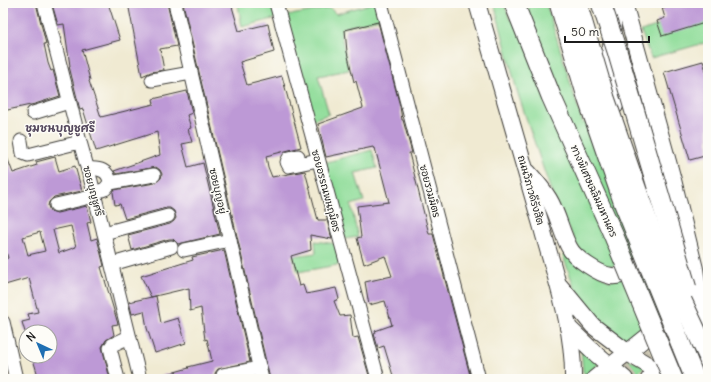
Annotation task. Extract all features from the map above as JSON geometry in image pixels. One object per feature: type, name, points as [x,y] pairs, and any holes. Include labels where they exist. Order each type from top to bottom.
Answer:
[{"type":"highway","name":"ทางพิเศษเฉลิมมหานคร","points":[[514,3],[551,96],[613,234],[660,376]]},
{"type":"highway","points":[[559,3],[588,100],[624,204],[695,379]]},
{"type":"highway","points":[[577,3],[605,98],[656,246],[706,353]]},
{"type":"highway","points":[[601,3],[621,65],[706,353]]},
{"type":"main road","name":"ถนนวิภาวดีรังสิต","points":[[477,3],[526,170],[557,284],[572,351],[573,379]]},
{"type":"main road","points":[[615,3],[610,57],[611,86],[616,111],[678,289],[683,320],[681,340],[660,376]]},
{"type":"main road","points":[[624,3],[673,180],[695,269],[705,319],[706,353]]},
{"type":"main road","points":[[526,170],[540,185],[550,200],[569,249],[581,260],[596,270],[612,276],[627,274],[641,265],[651,252],[652,241],[644,195]]},
{"type":"main road","points":[[695,269],[708,297]]},
{"type":"main road","points":[[557,284],[593,326],[660,376],[708,366]]},
{"type":"main road","points":[[594,379],[648,336],[683,320],[705,319]]},
{"type":"main road","points":[[568,328],[625,379]]},
{"type":"street","name":"ซอยบุญชูศรี","points":[[44,3],[69,102],[95,194],[140,379]]},
{"type":"street","name":"ซอยบุญอยู่","points":[[175,3],[261,374]]},
{"type":"street","name":"ซอยอรรณพนฤมิตร","points":[[276,3],[378,379]]},
{"type":"street","name":"ซอยรวมมิตร","points":[[381,3],[479,379]]},
{"type":"street","points":[[152,80],[191,73]]},
{"type":"street","points":[[33,113],[69,102]]},
{"type":"street","points":[[21,141],[23,153],[28,155],[80,142]]},
{"type":"street","points":[[298,156],[289,158],[287,162],[289,166],[318,160]]},
{"type":"street","points":[[56,205],[95,194],[105,189],[110,183],[110,177],[100,168],[88,169]]},
{"type":"street","points":[[110,183],[154,175]]},
{"type":"street","points":[[104,233],[168,216]]},
{"type":"street","points":[[184,250],[230,240]]},
{"type":"street","points":[[112,264],[171,247]]},
{"type":"street","points":[[3,322],[16,379]]},
{"type":"street","points":[[118,379],[110,348],[112,345],[129,337]]},
{"type":"street","points":[[223,375],[261,374]]},
{"type":"green space","points":[[244,3],[272,3],[277,18],[242,27],[238,5]]},
{"type":"green space","points":[[377,3],[382,18],[342,28],[341,35],[349,70],[318,76],[329,114],[312,120],[285,16],[330,8],[336,14]]},
{"type":"green space","points":[[494,3],[504,3],[510,20],[529,9],[527,3],[546,3],[583,124],[609,102],[640,255],[622,265],[606,267],[583,257],[553,197],[517,91]]},
{"type":"green space","points":[[708,9],[708,42],[651,58],[641,31]]},
{"type":"green space","points":[[372,150],[377,168],[355,173],[364,201],[351,205],[358,237],[345,239],[323,163]]},
{"type":"green space","points":[[315,241],[337,244],[343,264],[298,272],[293,256],[316,253]]},
{"type":"green space","points":[[568,253],[609,281],[656,261],[673,313],[625,343],[581,306],[563,256]]},
{"type":"green space","points":[[581,348],[598,362],[597,366],[587,375],[583,372]]},
{"type":"green space","points":[[628,359],[645,366],[632,379],[618,365]]},
{"type":"building","points":[[3,3],[36,3],[46,44],[44,44],[48,63],[51,71],[53,70],[60,96],[35,104],[3,111]]},
{"type":"building","points":[[108,3],[120,40],[82,50],[89,81],[101,117],[154,104],[153,99],[187,91],[192,113],[187,115],[191,128],[188,129],[192,142],[182,144],[188,167],[203,163],[220,234],[178,244],[173,239],[169,239],[132,250],[128,235],[170,224],[176,218],[174,211],[170,208],[166,208],[125,219],[120,204],[115,205],[114,190],[155,183],[161,178],[162,174],[156,167],[116,174],[114,171],[160,155],[157,132],[96,151],[83,109],[80,110],[69,66],[64,24],[58,25],[52,4]]},
{"type":"building","points":[[128,3],[167,3],[177,46],[160,49],[164,70],[151,72],[142,76]]},
{"type":"building","points":[[183,3],[231,3],[239,31],[268,24],[274,52],[240,62],[247,85],[282,76],[301,147],[266,156],[268,167],[272,177],[305,171],[318,220],[327,220],[332,239],[310,235],[311,250],[291,256],[299,286],[303,285],[306,294],[336,288],[339,299],[334,301],[340,316],[350,315],[353,338],[358,337],[370,379],[270,379]]},
{"type":"building","points":[[679,3],[708,3],[708,22],[662,36],[657,21],[665,18],[662,8]]},
{"type":"building","points":[[378,22],[400,106],[402,120],[412,153],[409,153],[429,234],[433,234],[471,379],[394,379],[384,346],[378,348],[374,334],[376,333],[375,331],[392,325],[385,301],[369,305],[365,282],[392,276],[385,256],[364,264],[357,238],[361,237],[357,206],[389,202],[375,148],[374,149],[373,147],[326,157],[318,124],[363,108],[356,81],[354,82],[347,52],[345,30]]},
{"type":"building","points":[[703,61],[708,78],[708,155],[690,160],[664,72]]},
{"type":"building","points":[[3,149],[13,173],[37,165],[36,162],[55,157],[59,171],[75,166],[82,191],[54,197],[49,202],[48,206],[50,211],[57,213],[87,206],[91,222],[87,223],[91,240],[97,238],[104,266],[101,267],[118,324],[112,325],[114,335],[106,340],[102,347],[110,379],[79,379],[78,376],[65,379],[39,379],[34,364],[58,364],[58,324],[23,324],[22,322],[30,320],[28,314],[38,312],[29,278],[5,285],[3,279],[3,260],[8,258],[3,242]],"holes":[[[71,226],[76,247],[59,253],[53,230]],[[40,232],[45,251],[28,255],[23,237]]]},
{"type":"building","points":[[224,250],[250,362],[218,369],[215,373],[216,379],[160,379],[160,376],[212,361],[207,339],[205,340],[201,308],[190,311],[189,288],[151,297],[141,276],[193,260],[192,257]]},
{"type":"building","points":[[156,296],[161,323],[178,318],[186,343],[155,353],[147,328],[144,311],[132,314],[129,302]]},
{"type":"tunnel","points":[[619,379],[651,356],[672,346]]},
{"type":"district","name":"ชุมชนบุญชูศรี","points":[[60,128]]}]
